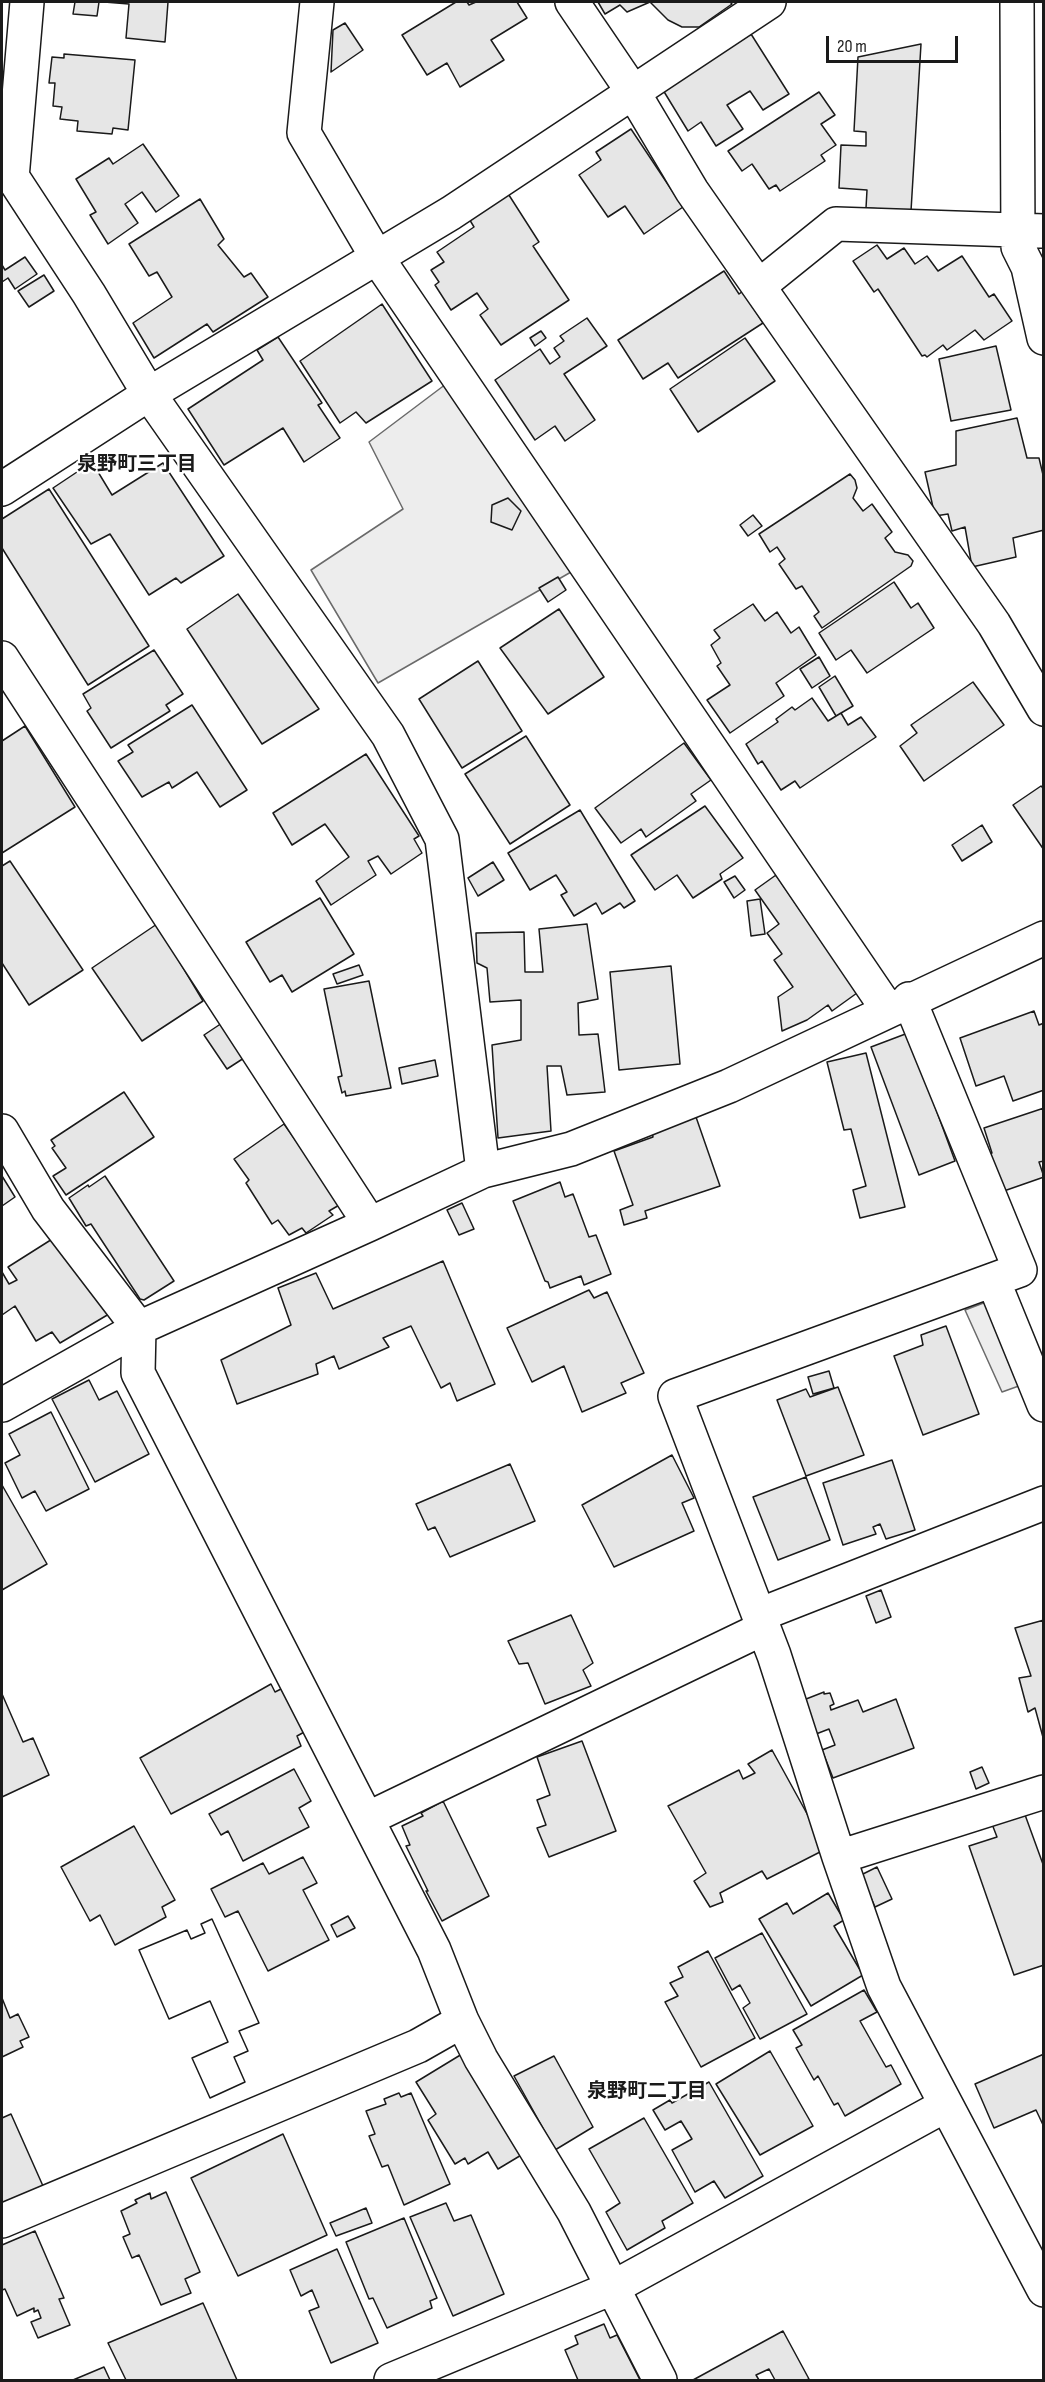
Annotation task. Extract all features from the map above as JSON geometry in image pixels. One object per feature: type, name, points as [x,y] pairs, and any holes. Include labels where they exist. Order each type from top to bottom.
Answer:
[{"type":"street","points":[[27,2],[7,169],[89,294],[149,394],[388,735],[442,838],[483,1171]]},
{"type":"street","points":[[317,2],[304,133],[378,259],[899,1005],[1020,1270],[675,1396],[761,1622],[884,1987],[1044,2290]]},
{"type":"street","points":[[572,2],[633,92],[692,191],[994,624],[1044,709]]},
{"type":"street","points":[[2,489],[149,394],[378,259],[451,213],[769,2]]},
{"type":"street","points":[[1017,2],[1031,230],[1018,247],[1028,267],[1044,338]]},
{"type":"street","points":[[759,286],[836,224],[1031,230]]},
{"type":"street","points":[[2,658],[370,1224]]},
{"type":"street","points":[[2,1405],[139,1328],[483,1171],[571,1149],[729,1086],[1044,938]]},
{"type":"street","points":[[2,1131],[48,1209],[139,1328],[138,1373],[434,1950],[462,2021],[481,2060],[574,2212],[660,2380]]},
{"type":"street","points":[[993,1280],[1044,1405]]},
{"type":"street","points":[[367,1819],[761,1622],[1044,1503]]},
{"type":"street","points":[[839,1857],[1044,1792]]},
{"type":"street","points":[[2,2221],[418,2046],[462,2021]]},
{"type":"street","points":[[391,2380],[612,2288],[946,2105]]},
{"type":"shaded area","points":[[446,384],[571,572],[378,683],[311,570],[403,509],[369,442]]},
{"type":"shaded area","points":[[994,1299],[1030,1382],[1002,1392],[965,1310]]},
{"type":"building","points":[[75,2],[99,2],[97,16],[73,14]]},
{"type":"building","points":[[104,2],[168,2],[165,42],[126,38],[129,4]]},
{"type":"building","points":[[456,2],[467,2],[469,5],[476,2],[517,2],[527,18],[491,40],[504,60],[460,87],[447,63],[427,75],[402,35]]},
{"type":"building","points":[[598,2],[650,2],[627,12],[620,5],[605,14]]},
{"type":"building","points":[[650,2],[730,2],[732,4],[699,27],[682,27],[668,20]]},
{"type":"building","points":[[345,23],[363,50],[331,72],[333,30]]},
{"type":"building","points":[[751,34],[789,94],[763,110],[750,91],[727,105],[743,129],[716,146],[701,122],[688,131],[663,90]]},
{"type":"building","points":[[921,44],[911,211],[866,208],[867,190],[839,188],[841,145],[866,146],[866,132],[854,131],[858,57]]},
{"type":"building","points":[[64,54],[135,60],[128,130],[113,128],[112,134],[77,131],[78,121],[60,119],[62,107],[53,106],[55,83],[49,83],[52,57],[64,58]]},
{"type":"building","points":[[819,92],[835,115],[821,124],[836,145],[821,155],[825,161],[780,191],[776,185],[769,189],[752,164],[742,171],[728,151]]},
{"type":"building","points":[[631,129],[683,207],[644,234],[625,206],[608,217],[579,175],[601,160],[596,152]]},
{"type":"building","points":[[143,144],[179,196],[156,212],[142,192],[125,204],[138,223],[108,244],[90,215],[96,212],[76,179],[109,158],[113,164]]},
{"type":"building","points":[[507,192],[539,242],[533,246],[569,300],[501,345],[480,315],[488,309],[477,293],[451,310],[435,285],[439,282],[431,270],[444,262],[437,252],[474,227],[468,217]]},
{"type":"building","points":[[200,199],[224,239],[218,245],[244,277],[251,273],[268,297],[213,332],[207,324],[154,358],[133,323],[172,297],[157,272],[149,276],[129,244]]},
{"type":"building","points":[[877,245],[887,259],[904,248],[915,264],[927,256],[938,271],[962,256],[989,297],[994,294],[1012,321],[984,340],[975,330],[947,350],[943,345],[927,357],[922,356],[878,289],[874,292],[853,261]]},
{"type":"building","points":[[25,257],[37,274],[15,289],[8,278],[2,282],[2,265],[5,270]]},
{"type":"building","points":[[724,271],[739,294],[743,291],[763,323],[678,378],[668,363],[643,379],[618,340]]},
{"type":"building","points":[[44,275],[54,291],[29,307],[18,291]]},
{"type":"building","points":[[382,304],[432,381],[366,423],[356,412],[340,423],[300,361]]},
{"type":"building","points":[[587,318],[607,346],[564,374],[595,420],[565,441],[555,426],[535,440],[495,380],[540,349],[550,364],[560,357],[554,348],[564,341],[560,336]]},
{"type":"building","points":[[541,331],[546,338],[535,346],[530,338]]},
{"type":"building","points":[[278,337],[322,403],[318,405],[340,438],[304,462],[283,428],[224,465],[188,409],[263,360],[257,350]]},
{"type":"building","points":[[745,338],[775,381],[698,432],[670,389]]},
{"type":"building","points":[[996,346],[1011,410],[951,421],[939,359]]},
{"type":"building","points":[[1017,418],[1027,458],[1039,458],[1044,479],[1044,530],[1013,538],[1016,557],[972,567],[965,527],[952,531],[948,514],[935,516],[925,472],[956,465],[956,431]]},
{"type":"building","points":[[92,462],[112,495],[163,463],[224,556],[181,583],[176,578],[149,595],[110,534],[91,544],[53,488]]},
{"type":"building","points":[[850,474],[857,488],[853,498],[863,511],[872,504],[892,532],[885,538],[895,552],[908,555],[913,561],[911,566],[822,628],[814,616],[819,612],[802,586],[796,589],[779,564],[785,559],[777,547],[770,552],[759,534]]},
{"type":"building","points":[[49,489],[149,646],[88,685],[2,548],[2,519]]},
{"type":"building","points":[[508,498],[521,511],[512,530],[491,522],[492,505]]},
{"type":"building","points":[[753,515],[762,526],[748,536],[740,525]]},
{"type":"building","points":[[558,577],[566,590],[548,602],[539,588]]},
{"type":"building","points":[[894,582],[911,608],[918,603],[934,628],[867,673],[851,650],[836,660],[819,633]]},
{"type":"building","points":[[238,594],[319,709],[262,744],[187,629]]},
{"type":"building","points":[[753,604],[765,621],[777,612],[791,633],[799,627],[816,655],[776,683],[784,696],[730,733],[707,700],[730,685],[717,666],[721,663],[711,645],[720,638],[714,630]]},
{"type":"building","points":[[559,609],[604,677],[548,714],[500,648]]},
{"type":"building","points":[[154,650],[183,694],[166,705],[170,711],[111,748],[87,711],[91,708],[83,694]]},
{"type":"building","points":[[819,657],[830,676],[812,688],[800,669]]},
{"type":"building","points":[[478,661],[522,731],[462,768],[419,699]]},
{"type":"building","points":[[835,676],[853,706],[836,716],[819,687]]},
{"type":"building","points":[[973,682],[1004,725],[924,781],[900,746],[917,733],[911,725]]},
{"type":"building","points":[[812,698],[828,721],[841,713],[848,725],[861,717],[876,737],[800,788],[795,781],[781,790],[762,761],[758,764],[746,744],[778,722],[776,719],[792,707],[795,710]]},
{"type":"building","points":[[192,705],[247,790],[220,807],[197,772],[172,788],[169,782],[142,797],[118,761],[133,752],[128,745]]},
{"type":"building","points":[[25,726],[75,807],[2,853],[2,741]]},
{"type":"building","points":[[526,736],[570,805],[510,844],[465,774]]},
{"type":"building","points":[[684,743],[711,780],[691,794],[696,801],[646,837],[641,829],[621,843],[595,808]]},
{"type":"building","points":[[366,754],[419,836],[414,839],[422,853],[391,874],[378,856],[368,861],[376,875],[331,905],[316,881],[349,857],[325,824],[292,845],[273,813]]},
{"type":"building","points":[[1041,786],[1044,789],[1044,850],[1013,805]]},
{"type":"building","points":[[705,806],[743,858],[720,874],[722,879],[693,898],[677,875],[655,890],[631,855]]},
{"type":"building","points":[[580,810],[635,901],[624,908],[620,903],[602,914],[596,903],[574,916],[561,895],[567,892],[556,875],[530,890],[508,853]]},
{"type":"building","points":[[982,825],[992,842],[962,861],[952,845]]},
{"type":"building","points":[[10,861],[83,970],[29,1005],[2,963],[2,866]]},
{"type":"building","points":[[493,862],[504,880],[478,896],[468,878]]},
{"type":"building","points":[[776,875],[857,993],[832,1011],[828,1005],[807,1020],[782,1031],[778,997],[793,987],[774,960],[782,954],[767,933],[779,924],[755,890]]},
{"type":"building","points":[[735,876],[745,890],[734,898],[724,882]]},
{"type":"building","points":[[320,898],[354,954],[292,992],[282,975],[270,982],[246,942]]},
{"type":"building","points":[[760,899],[765,934],[751,936],[747,901]]},
{"type":"building","points":[[157,924],[203,1001],[142,1041],[92,968]]},
{"type":"building","points":[[587,924],[598,999],[578,1003],[579,1035],[598,1034],[605,1092],[567,1095],[561,1066],[547,1066],[551,1131],[498,1138],[492,1045],[521,1040],[521,1000],[490,1002],[487,968],[477,963],[476,933],[524,932],[525,972],[543,972],[539,929]]},
{"type":"building","points":[[359,965],[363,975],[337,984],[333,974]]},
{"type":"building","points":[[671,966],[680,1064],[619,1070],[610,972]]},
{"type":"building","points":[[369,981],[391,1088],[346,1096],[345,1091],[342,1093],[338,1077],[342,1076],[324,989]]},
{"type":"building","points":[[1034,1011],[1039,1025],[1044,1023],[1044,1090],[1013,1101],[1004,1076],[976,1086],[960,1038]]},
{"type":"building","points":[[222,1023],[244,1058],[227,1069],[204,1035]]},
{"type":"building","points":[[908,1033],[955,1161],[919,1175],[871,1047]]},
{"type":"building","points":[[866,1053],[905,1207],[860,1218],[853,1190],[866,1186],[851,1129],[844,1130],[827,1062]]},
{"type":"building","points":[[435,1060],[438,1076],[402,1084],[399,1068]]},
{"type":"building","points":[[124,1092],[154,1137],[66,1195],[53,1176],[66,1168],[52,1148],[55,1146],[51,1140]]},
{"type":"building","points":[[1044,1108],[1044,1161],[1039,1162],[1044,1177],[1001,1192],[987,1155],[992,1153],[984,1128]]},
{"type":"building","points":[[696,1117],[720,1186],[645,1211],[647,1218],[624,1225],[620,1210],[633,1205],[614,1151],[653,1137],[652,1132]]},
{"type":"building","points":[[284,1124],[341,1204],[329,1211],[333,1215],[306,1233],[302,1228],[289,1235],[278,1220],[272,1224],[246,1183],[249,1180],[234,1159]]},
{"type":"building","points":[[2,1176],[15,1197],[2,1206]]},
{"type":"building","points":[[105,1176],[174,1281],[144,1300],[140,1299],[91,1224],[86,1226],[69,1198]]},
{"type":"building","points":[[560,1182],[565,1197],[573,1194],[589,1237],[596,1235],[611,1274],[584,1285],[581,1276],[550,1288],[548,1282],[545,1281],[513,1201]]},
{"type":"building","points":[[462,1203],[474,1229],[459,1235],[447,1210]]},
{"type":"building","points":[[57,1236],[109,1314],[60,1343],[52,1332],[36,1341],[15,1306],[2,1315],[2,1272],[9,1284],[17,1280],[8,1267]]},
{"type":"building","points":[[443,1261],[495,1384],[457,1401],[450,1383],[441,1388],[411,1326],[383,1338],[389,1347],[339,1369],[334,1356],[316,1364],[318,1374],[237,1404],[221,1360],[291,1325],[278,1288],[316,1273],[333,1309]]},
{"type":"building","points":[[589,1290],[594,1298],[607,1292],[644,1373],[621,1383],[626,1393],[582,1412],[564,1366],[532,1382],[507,1328]]},
{"type":"building","points":[[946,1326],[979,1414],[923,1435],[894,1356],[923,1345],[921,1335]]},
{"type":"building","points":[[829,1371],[834,1388],[813,1394],[808,1377]]},
{"type":"building","points":[[89,1380],[99,1400],[117,1391],[149,1454],[95,1482],[52,1399]]},
{"type":"building","points":[[838,1387],[864,1455],[806,1476],[777,1400],[806,1389],[810,1397]]},
{"type":"building","points":[[51,1412],[89,1489],[46,1511],[35,1491],[22,1498],[5,1463],[20,1455],[9,1434]]},
{"type":"building","points":[[672,1455],[694,1498],[682,1503],[694,1531],[614,1567],[582,1505]]},
{"type":"building","points":[[892,1460],[915,1530],[886,1539],[880,1524],[873,1527],[876,1534],[843,1545],[823,1483]]},
{"type":"building","points":[[510,1464],[535,1521],[450,1557],[435,1527],[428,1530],[416,1504]]},
{"type":"building","points":[[806,1477],[830,1540],[778,1560],[753,1497]]},
{"type":"building","points":[[2,1485],[47,1564],[2,1590]]},
{"type":"building","points":[[881,1590],[891,1617],[876,1623],[866,1596]]},
{"type":"building","points":[[571,1615],[593,1663],[583,1670],[591,1686],[545,1704],[528,1663],[519,1664],[508,1641]]},
{"type":"building","points":[[1044,1620],[1044,1741],[1035,1708],[1028,1712],[1019,1678],[1031,1676],[1015,1628]]},
{"type":"building","points":[[271,1684],[275,1692],[287,1686],[308,1730],[297,1736],[301,1746],[171,1814],[140,1758]]},
{"type":"building","points":[[824,1692],[824,1694],[830,1693],[834,1704],[830,1706],[831,1710],[858,1700],[863,1712],[896,1699],[914,1748],[833,1778],[822,1750],[835,1745],[829,1729],[816,1734],[801,1701]]},
{"type":"building","points":[[2,1694],[23,1742],[33,1738],[49,1775],[2,1797]]},
{"type":"building","points":[[582,1741],[616,1831],[549,1857],[537,1828],[546,1825],[537,1800],[550,1795],[537,1757]]},
{"type":"building","points":[[772,1750],[811,1821],[820,1852],[767,1879],[762,1871],[720,1893],[723,1902],[710,1907],[694,1881],[706,1873],[668,1806],[739,1770],[743,1779],[755,1773],[748,1764]]},
{"type":"building","points":[[982,1767],[989,1783],[976,1789],[970,1772]]},
{"type":"building","points":[[294,1769],[311,1801],[299,1808],[309,1827],[243,1861],[228,1831],[221,1835],[209,1814]]},
{"type":"building","points":[[443,1801],[489,1896],[442,1921],[406,1846],[410,1845],[402,1826],[423,1816],[421,1813]]},
{"type":"building","points":[[1024,1812],[1044,1867],[1044,1965],[1014,1975],[969,1846],[997,1837],[992,1824]]},
{"type":"building","points":[[134,1826],[175,1900],[162,1907],[166,1917],[115,1945],[100,1915],[90,1921],[61,1867]]},
{"type":"building","points":[[303,1857],[317,1883],[303,1890],[329,1940],[268,1971],[238,1911],[225,1917],[211,1889],[263,1863],[269,1874]]},
{"type":"building","points":[[877,1867],[892,1899],[875,1907],[861,1875]]},
{"type":"building","points":[[828,1893],[844,1920],[834,1926],[863,1975],[811,2006],[759,1919],[787,1903],[793,1914]]},
{"type":"building","points":[[348,1916],[355,1928],[337,1937],[331,1925]]},
{"type":"building","points":[[212,1919],[259,2023],[239,2031],[248,2051],[234,2057],[245,2082],[210,2098],[192,2058],[228,2042],[210,2001],[169,2019],[139,1950],[187,1930],[191,1939],[205,1933],[201,1924]]},
{"type":"building","points":[[212,1919],[259,2023],[239,2031],[248,2051],[234,2057],[245,2082],[210,2098],[192,2058],[228,2042],[210,2001],[169,2019],[139,1950],[187,1930],[191,1939],[205,1933],[201,1924]]},
{"type":"building","points":[[762,1933],[807,2014],[760,2039],[743,2008],[750,2003],[740,1985],[732,1990],[715,1958]]},
{"type":"building","points":[[708,1951],[755,2038],[701,2067],[665,2002],[678,1996],[670,1983],[683,1977],[678,1967]]},
{"type":"building","points":[[864,1990],[877,2012],[860,2021],[886,2067],[891,2065],[901,2084],[845,2116],[838,2103],[834,2105],[818,2076],[814,2080],[796,2048],[802,2045],[793,2030]]},
{"type":"building","points":[[2,1998],[10,2018],[18,2014],[29,2037],[20,2041],[23,2047],[2,2057]]},
{"type":"building","points":[[770,2051],[813,2126],[760,2155],[716,2084]]},
{"type":"building","points":[[462,2054],[523,2154],[498,2169],[488,2152],[468,2164],[465,2158],[455,2164],[428,2120],[436,2114],[416,2082]]},
{"type":"building","points":[[1044,2054],[1044,2127],[1036,2110],[994,2128],[975,2084]]},
{"type":"building","points":[[554,2056],[593,2127],[555,2150],[514,2076]]},
{"type":"building","points":[[709,2082],[763,2176],[725,2198],[714,2181],[695,2192],[672,2150],[692,2139],[681,2121],[665,2130],[653,2110],[670,2100],[672,2103]]},
{"type":"building","points":[[399,2093],[401,2097],[411,2093],[450,2184],[404,2205],[388,2165],[382,2167],[369,2136],[375,2134],[366,2111],[386,2104],[384,2099]]},
{"type":"building","points":[[11,2114],[43,2186],[2,2204],[2,2118]]},
{"type":"building","points":[[644,2118],[693,2203],[662,2221],[665,2228],[627,2250],[606,2212],[620,2203],[589,2149]]},
{"type":"building","points":[[283,2134],[327,2235],[238,2276],[191,2178]]},
{"type":"building","points":[[166,2192],[200,2272],[185,2279],[191,2293],[161,2305],[139,2255],[132,2258],[123,2237],[130,2234],[121,2211],[137,2203],[135,2200],[150,2193],[151,2199]]},
{"type":"building","points":[[446,2203],[454,2221],[471,2215],[504,2294],[453,2316],[410,2217]]},
{"type":"building","points":[[366,2208],[372,2223],[336,2236],[330,2223]]},
{"type":"building","points":[[404,2218],[437,2298],[430,2301],[432,2308],[387,2328],[373,2298],[369,2299],[346,2242]]},
{"type":"building","points":[[35,2231],[64,2298],[59,2299],[70,2325],[38,2338],[31,2322],[41,2318],[38,2310],[34,2312],[34,2308],[17,2316],[5,2289],[2,2290],[2,2245]]},
{"type":"building","points":[[337,2249],[378,2343],[331,2363],[309,2311],[319,2307],[312,2290],[301,2296],[290,2270]]},
{"type":"building","points":[[203,2303],[237,2380],[126,2380],[108,2343]]},
{"type":"building","points":[[604,2324],[610,2338],[617,2335],[640,2380],[578,2380],[565,2350],[578,2344],[575,2336]]},
{"type":"building","points":[[783,2331],[809,2379],[775,2380],[769,2369],[756,2375],[759,2380],[693,2380]]},
{"type":"building","points":[[104,2367],[110,2380],[73,2380]]},
{"type":"district","name":"泉野町三丁目","points":[[137,465]]},
{"type":"district","name":"泉野町二丁目","points":[[647,2092]]}]
